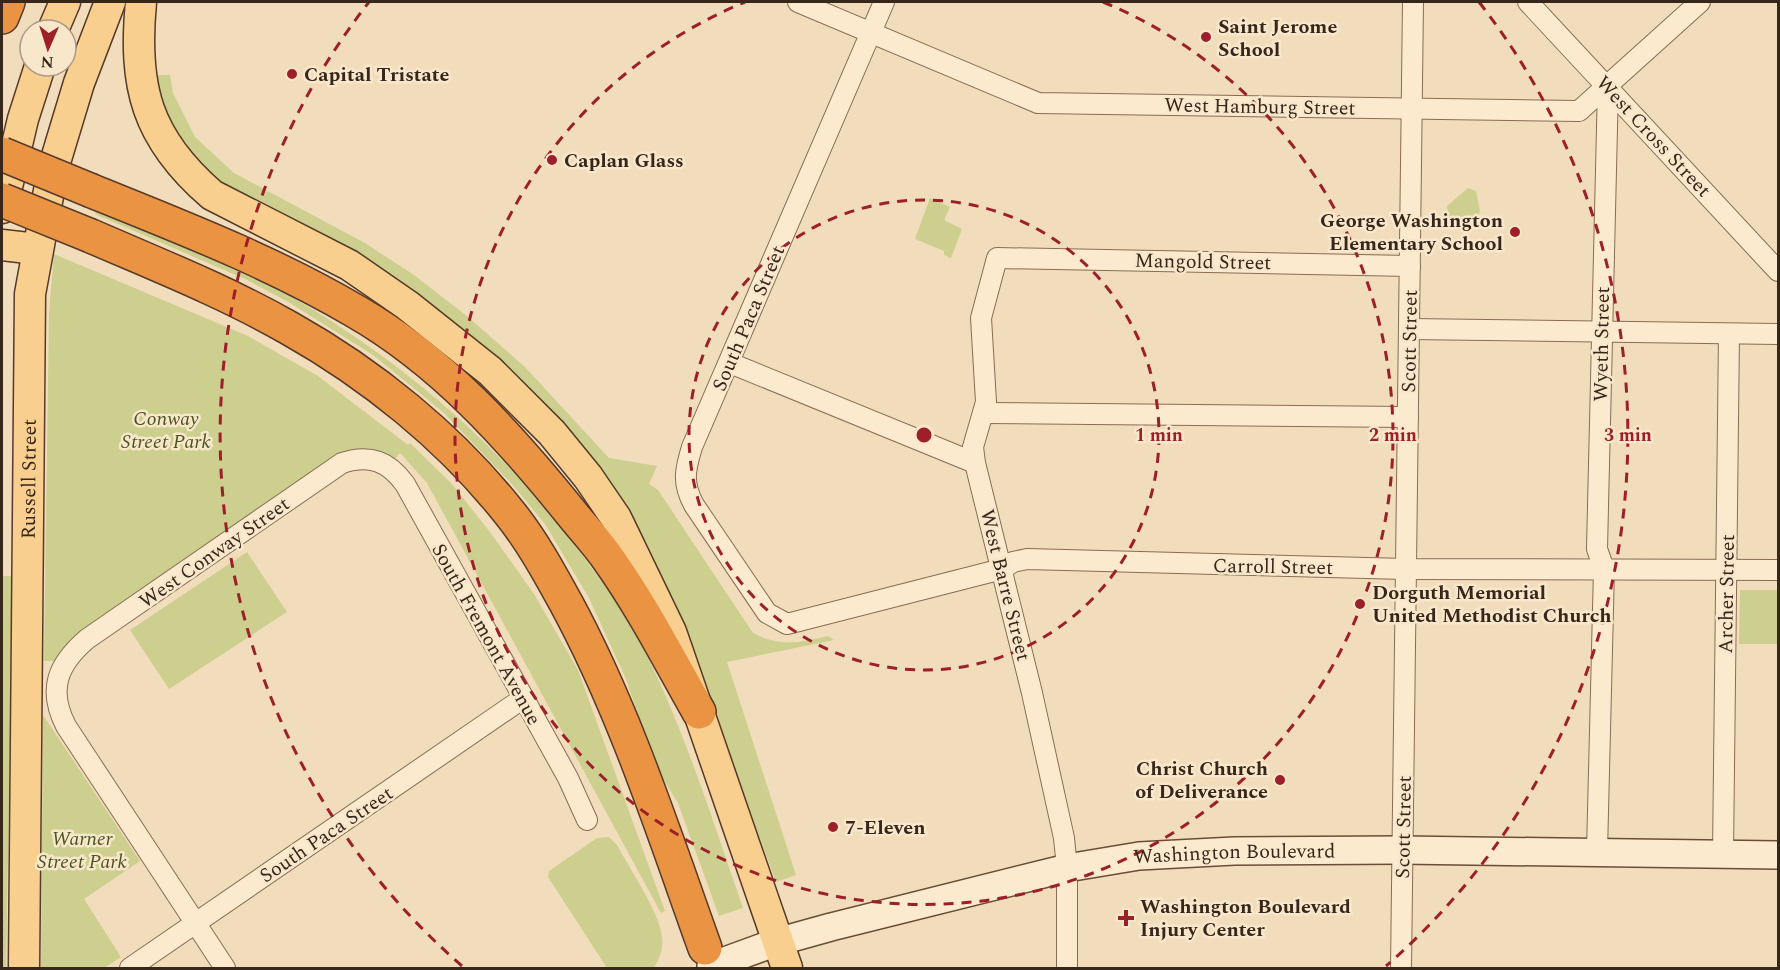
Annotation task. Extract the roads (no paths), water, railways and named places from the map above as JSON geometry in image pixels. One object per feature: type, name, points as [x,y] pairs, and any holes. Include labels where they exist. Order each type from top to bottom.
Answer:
[{"type":"highway","points":[[2,17],[8,2]]},
{"type":"highway","points":[[2,154],[252,256],[357,311],[467,395],[526,456],[609,559],[650,624],[699,712]]},
{"type":"highway","points":[[2,200],[237,300],[309,340],[392,398],[444,442],[477,475],[510,513],[544,564],[580,629],[634,750],[709,963]]},
{"type":"main road","points":[[58,18],[65,2]]},
{"type":"main road","name":"Russell Street","points":[[24,969],[30,294],[37,249],[65,125],[110,2]]},
{"type":"main road","points":[[141,2],[139,74],[155,124],[178,162],[213,195],[349,265],[407,305],[490,371],[552,433],[588,477],[616,518],[671,632],[782,955]]},
{"type":"main road","points":[[2,207],[23,118],[36,78]]},
{"type":"main road","points":[[2,245],[37,249]]},
{"type":"main road","name":"Washington Boulevard","points":[[709,963],[782,955],[1067,868],[1166,854],[1402,850],[1779,855]]},
{"type":"street","name":"West Hamburg Street","points":[[798,2],[1038,103],[1579,111],[1700,2]]},
{"type":"street","name":"South Paca Street","points":[[777,620],[767,613],[707,526],[686,490],[684,480],[692,447],[884,2]]},
{"type":"street","name":"Scott Street","points":[[1401,969],[1413,2]]},
{"type":"street","name":"West Cross Street","points":[[1528,2],[1779,271]]},
{"type":"street","name":"Wyeth Street","points":[[1597,852],[1604,569],[1597,549],[1608,86]]},
{"type":"street","name":"Mangold Street","points":[[985,413],[981,318],[996,258],[1410,266]]},
{"type":"street","points":[[1409,329],[1779,334]]},
{"type":"street","name":"Archer Street","points":[[1723,854],[1729,334]]},
{"type":"street","points":[[730,363],[975,463]]},
{"type":"street","points":[[985,413],[1408,417]]},
{"type":"street","name":"West Barre Street","points":[[985,413],[974,441],[975,463],[1064,838],[1067,868],[1067,969]]},
{"type":"street","name":"West Conway Street","points":[[196,924],[66,726],[57,700],[59,673],[63,664],[87,639],[342,464],[352,460],[374,461]]},
{"type":"street","name":"South Fremont Avenue","points":[[374,461],[390,466],[405,484],[522,699],[568,778],[587,819]]},
{"type":"street","name":"Carroll Street","points":[[777,620],[787,624],[1002,569],[1013,562],[1027,559],[1406,569],[1779,570]]},
{"type":"street","name":"South Paca Street","points":[[130,969],[522,699]]},
{"type":"street","points":[[196,924],[225,969]]},
{"type":"place","name":"Saint Jerome School","points":[[1206,37]]},
{"type":"place","name":"Capital Tristate","points":[[292,74]]},
{"type":"place","name":"Caplan Glass","points":[[552,160]]},
{"type":"place","name":"George Washington Elementary School","points":[[1515,232]]},
{"type":"place","name":"Dorguth Memorial United Methodist Church","points":[[1360,604]]},
{"type":"place","name":"Christ Church of Deliverance","points":[[1280,780]]},
{"type":"place","name":"7-Eleven","points":[[833,827]]},
{"type":"place","name":"Washington Boulevard Injury Center","points":[[1126,918]]},
{"type":"park label","name":"Conway Street Park","points":[[166,430]]},
{"type":"park label","name":"Warner Street Park","points":[[82,850]]}]
